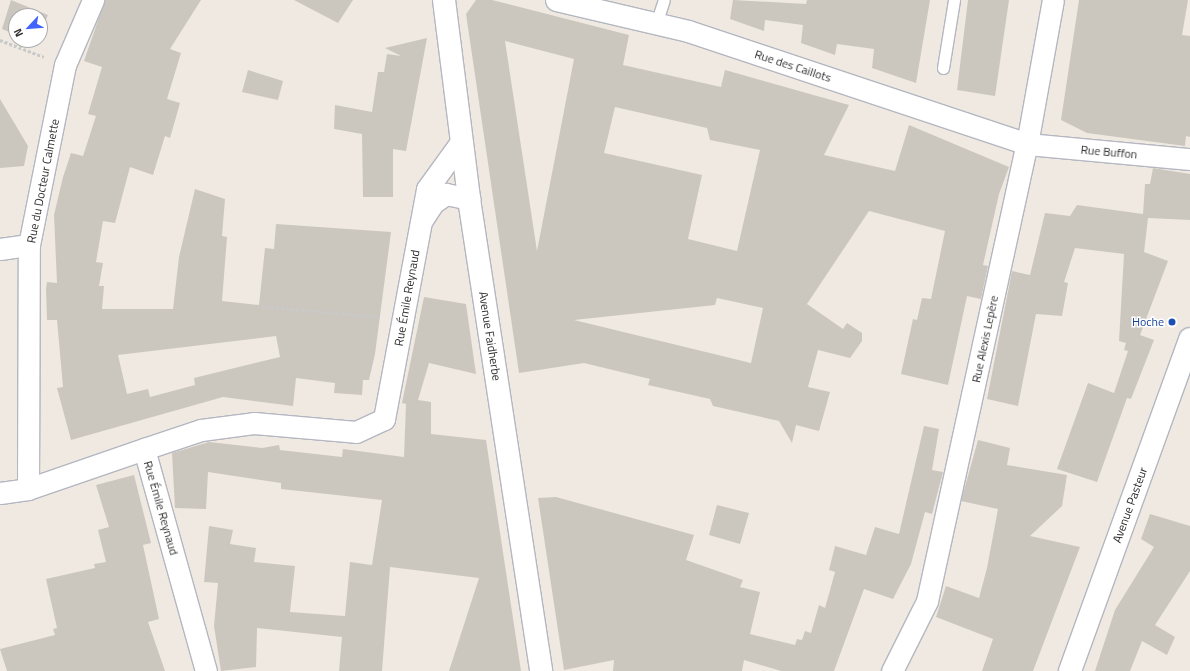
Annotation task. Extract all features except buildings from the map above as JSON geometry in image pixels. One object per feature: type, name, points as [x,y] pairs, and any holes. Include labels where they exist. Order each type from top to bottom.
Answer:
[{"type":"street","name":"Rue du Docteur Calmette","points":[[28,489],[30,245],[65,66],[93,0]]},
{"type":"street","name":"Avenue Faidherbe","points":[[444,0],[469,198],[541,671]]},
{"type":"street","name":"Rue des Caillots","points":[[556,0],[688,31],[1027,144]]},
{"type":"street","name":"Rue Alexis Lepère","points":[[892,671],[928,601],[1027,144],[1053,0]]},
{"type":"street","name":"Rue Émile Reynaud","points":[[206,671],[144,449],[201,430],[254,423],[356,432],[384,419],[404,319],[418,226],[427,189],[461,142]]},
{"type":"street","name":"Rue Buffon","points":[[1027,144],[1190,159]]},
{"type":"street","name":"Rue Émile Reynaud","points":[[418,226],[433,203],[446,194],[469,198]]},
{"type":"street","points":[[0,249],[30,245]]},
{"type":"street","name":"Avenue Pasteur","points":[[1070,671],[1190,339]]},
{"type":"street","points":[[0,493],[28,489],[144,449]]},
{"type":"lane","points":[[656,24],[664,0]]},
{"type":"lane","points":[[943,68],[954,0]]},
{"type":"path","points":[[0,40],[65,66]]},
{"type":"path","points":[[261,306],[404,319]]},
{"type":"place","name":"Hoche","points":[[1172,322]]}]
